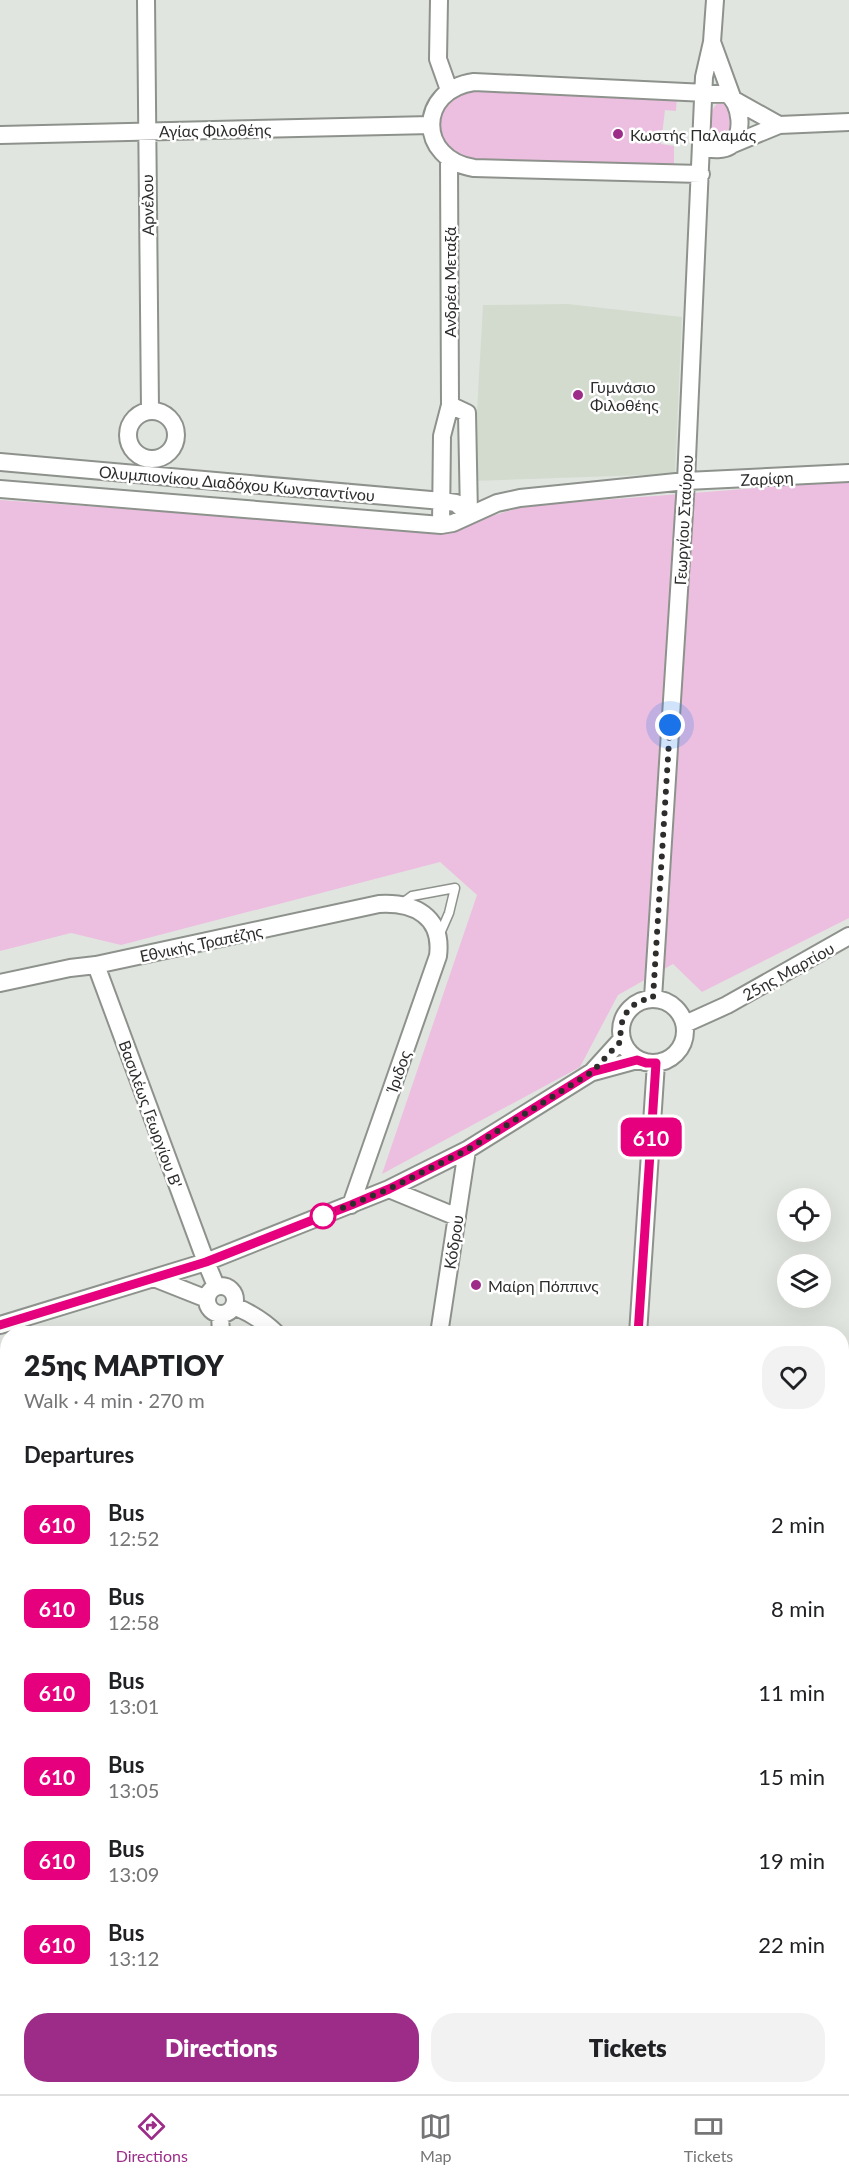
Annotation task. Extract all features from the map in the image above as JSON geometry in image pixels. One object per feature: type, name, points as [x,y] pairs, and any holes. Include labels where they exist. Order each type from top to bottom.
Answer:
[{"type":"street","name":"Αρνέλου","points":[[146,0],[150,410]]},
{"type":"street","points":[[439,0],[438,59],[449,90]]},
{"type":"street","name":"Γεωργίου Σταύρου","points":[[653,998],[686,481],[703,91],[712,42],[715,0]]},
{"type":"street","name":"Γεωργίου Σταύρου","points":[[712,42],[739,112],[738,132],[731,145]]},
{"type":"street","points":[[731,145],[700,174],[474,168],[460,166],[449,160],[439,150],[433,138],[431,125],[433,112],[439,99],[449,90],[461,84],[474,82],[703,91],[727,94],[779,124]]},
{"type":"street","points":[[701,148],[722,149],[779,124],[849,122]]},
{"type":"street","name":"Αγίας Φιλοθέης","points":[[0,135],[431,125]]},
{"type":"street","name":"Ανδρέα Μεταξά","points":[[441,525],[442,436],[450,405],[449,160]]},
{"type":"street","points":[[450,405],[466,413],[469,515]]},
{"type":"street","name":"Ολυμπιονίκου Διαδόχου Κωνσταντίνου","points":[[0,462],[442,501],[456,503],[469,515]]},
{"type":"street","name":"Ζαρίφη","points":[[686,481],[849,473]]},
{"type":"street","name":"Ολυμπιονίκου Διαδόχου Κωνσταντίνου","points":[[0,489],[441,525],[453,524],[498,503],[520,498],[686,481]]},
{"type":"street","name":"Εθνικής Τραπέζης","points":[[0,983],[70,968],[96,965],[379,904],[401,904]]},
{"type":"street","points":[[401,904],[421,912],[439,936]]},
{"type":"street","name":"Ίριδος","points":[[351,1205],[438,956],[439,936]]},
{"type":"street","name":"25ης Μαρτίου","points":[[685,1024],[727,1005],[849,936]]},
{"type":"street","name":"Βασιλέως Γεωργίου Β'","points":[[96,965],[206,1262],[212,1293]]},
{"type":"street","points":[[653,998],[665,1000],[675,1007],[685,1024],[682,1045],[676,1054],[656,1063],[646,1063],[637,1060],[627,1052],[621,1041],[621,1023],[624,1015],[636,1002],[653,998]]},
{"type":"street","name":"25ης Μαρτίου","points":[[675,1007],[727,1005]]},
{"type":"street","points":[[0,1325],[206,1262],[389,1189],[467,1150],[592,1072],[621,1041]]},
{"type":"street","points":[[592,1072],[637,1060]]},
{"type":"street","points":[[639,1326],[656,1063]]},
{"type":"street","name":"Κόδρου","points":[[441,1326],[467,1150]]},
{"type":"street","points":[[389,1189],[457,1217]]},
{"type":"street","points":[[154,1278],[212,1293],[222,1286],[232,1290],[235,1300],[227,1310],[223,1326]]},
{"type":"street","points":[[212,1293],[211,1309],[252,1313],[268,1326]]},
{"type":"lane","name":"Εθνικής Τραπέζης","points":[[401,904],[412,896],[455,888],[449,913],[439,936]]},
{"type":"shaded area","points":[[475,90],[677,97],[676,111],[665,110],[661,144],[674,146],[674,165],[466,160],[456,155],[443,139],[439,121],[441,111],[456,95]]},
{"type":"shaded area","points":[[718,103],[726,105],[730,112],[729,132],[722,138],[713,135],[710,127],[711,114]]},
{"type":"shaded area","name":"Γυμνάσιο Φιλοθέης","points":[[568,304],[682,317],[675,474],[473,481],[483,305]]},
{"type":"shaded area","points":[[849,481],[849,918],[702,992],[673,964],[618,995],[580,1067],[382,1174],[477,895],[440,862],[121,945],[71,933],[0,951],[0,500],[443,531],[525,506]]},
{"type":"bus line","name":"610","points":[[0,1325],[206,1262],[351,1205],[389,1189],[467,1150],[592,1072],[637,1060],[656,1063],[639,1326]]},
{"type":"place","name":"Κωστής Παλαμάς","points":[[618,134]]},
{"type":"place","name":"Γυμνάσιο Φιλοθέης","points":[[578,395]]},
{"type":"place","name":"Μαίρη Πόππινς","points":[[476,1285]]},
{"type":"route","points":[[323,1216],[389,1189],[467,1150],[592,1072],[621,1041],[621,1023],[624,1015],[636,1002],[653,998],[670,725]]}]
